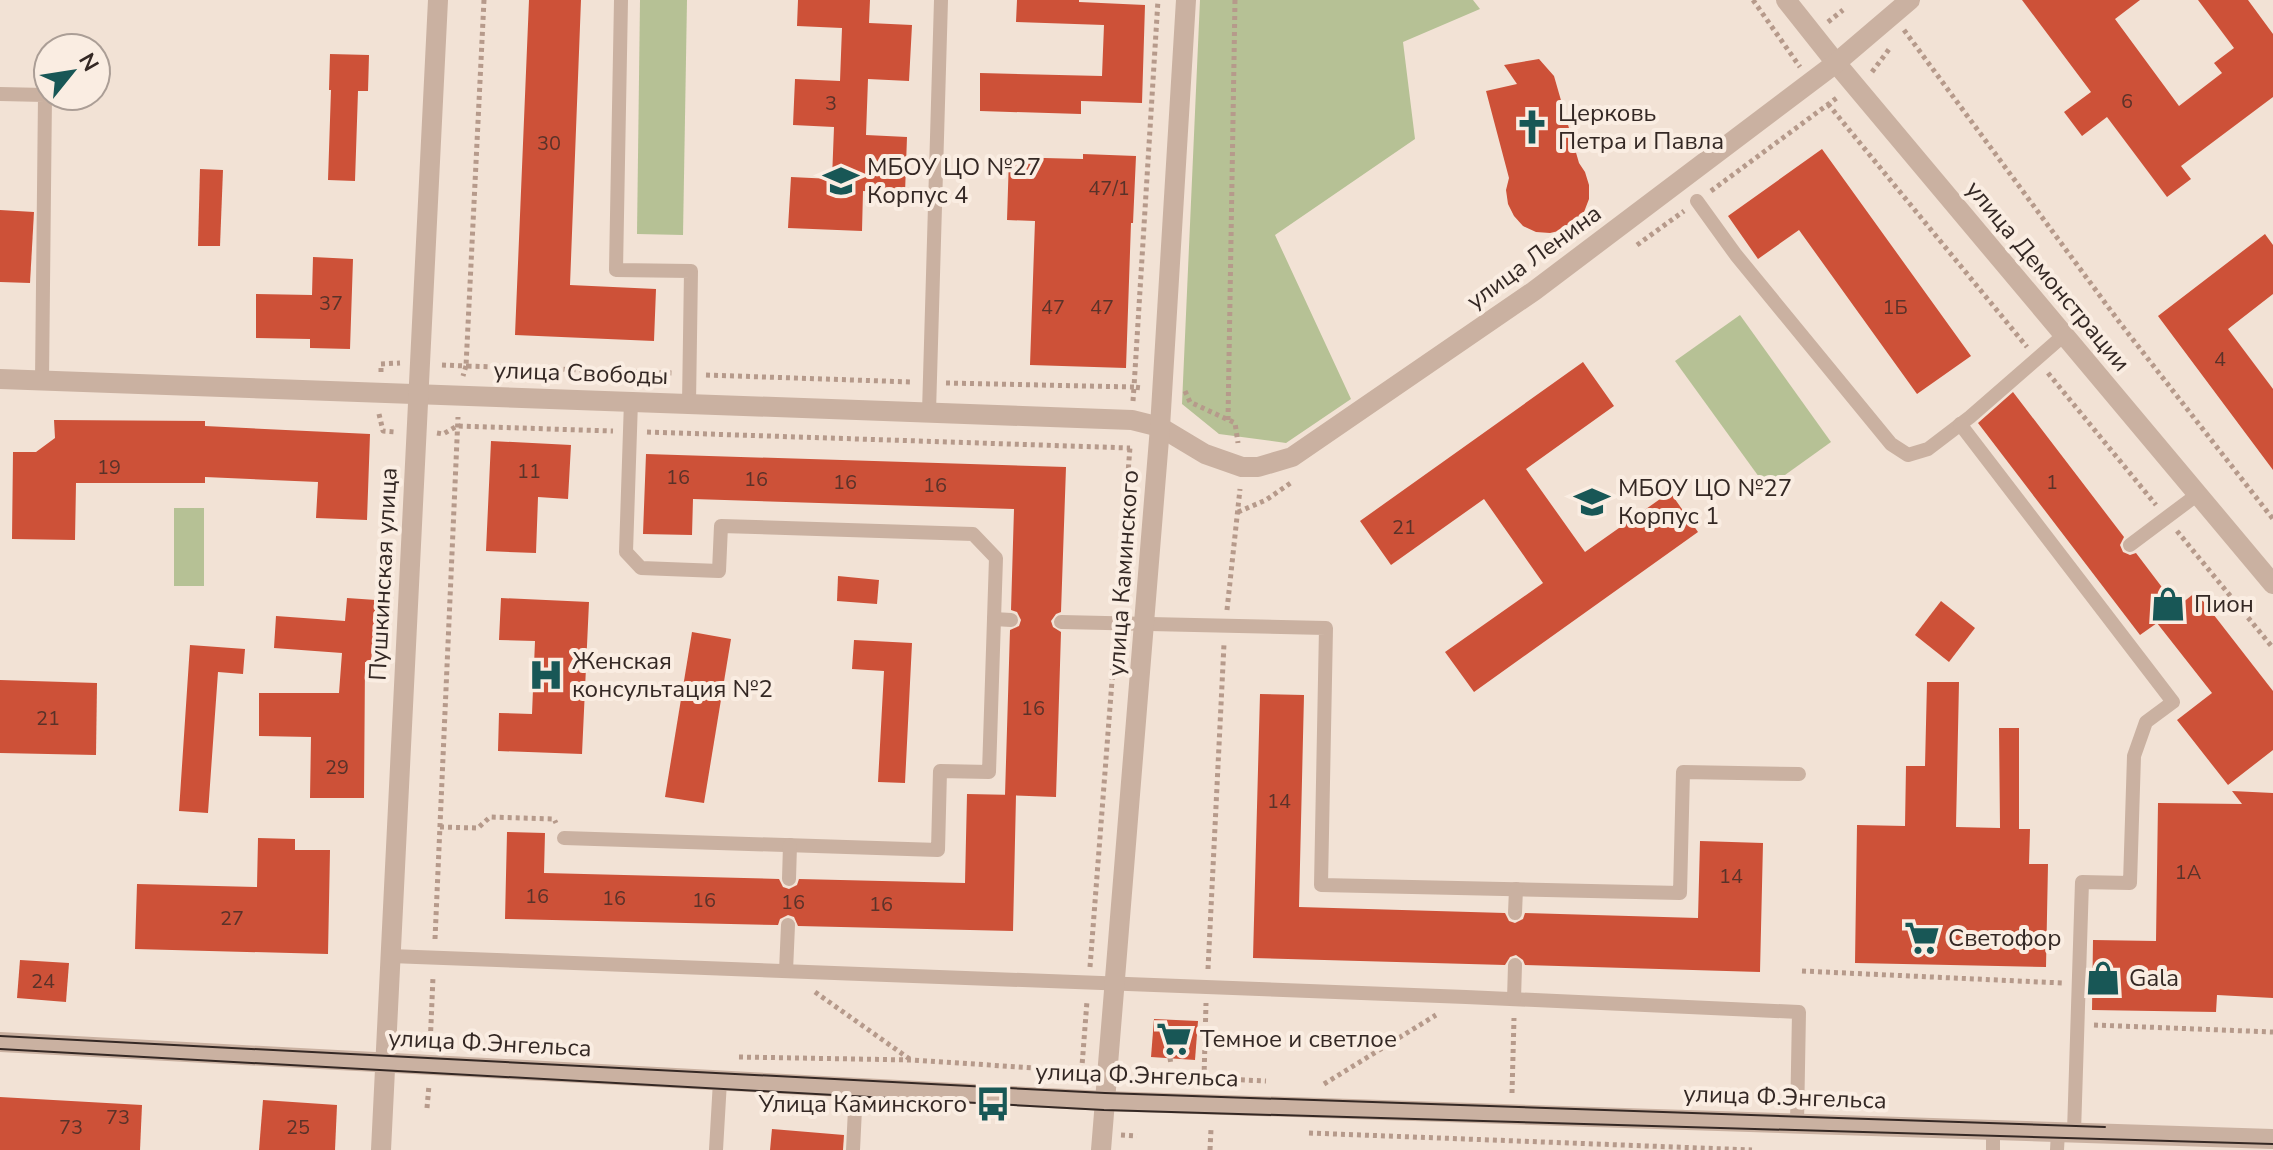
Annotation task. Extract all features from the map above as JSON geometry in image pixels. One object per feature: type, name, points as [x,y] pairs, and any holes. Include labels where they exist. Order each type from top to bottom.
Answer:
[{"type":"street","name":"Пушкинская улица","points":[[381,1150],[438,0]]},
{"type":"street","name":"улица Каминского","points":[[1101,1150],[1146,624],[1186,0]]},
{"type":"street","name":"улица Демонстрации","points":[[1786,0],[2273,584]]},
{"type":"street","name":"улица Ленина","points":[[1160,427],[1205,454],[1242,467],[1258,467],[1292,457],[1534,291],[1836,63],[1910,0]]},
{"type":"street","name":"улица Свободы","points":[[0,379],[1132,420],[1160,427]]},
{"type":"street","name":"улица Ф.Энгельса","points":[[0,1042],[1105,1101],[1797,1123],[1993,1140],[2273,1139]]},
{"type":"lane","points":[[621,0],[616,270],[691,271],[689,403]]},
{"type":"lane","points":[[929,412],[941,0]]},
{"type":"lane","points":[[0,94],[45,95],[42,380]]},
{"type":"lane","points":[[1697,201],[1736,255],[1891,444],[1908,455],[1928,449],[2064,335]]},
{"type":"lane","points":[[564,838],[938,850],[940,771],[989,772],[996,558],[973,534],[721,526],[719,571],[641,568],[626,552],[631,401]]},
{"type":"lane","points":[[1960,424],[2087,578],[2173,702],[2146,722],[2134,756],[2130,883],[2082,882],[2077,1025],[2063,1138]]},
{"type":"lane","points":[[2130,545],[2198,494]]},
{"type":"lane","points":[[994,619],[1011,620]]},
{"type":"lane","points":[[1061,622],[1326,628],[1321,885],[1680,893],[1683,772],[1799,774]]},
{"type":"lane","points":[[789,879],[790,845]]},
{"type":"lane","points":[[1515,913],[1516,889]]},
{"type":"lane","points":[[786,971],[788,925]]},
{"type":"lane","points":[[390,956],[1799,1012],[1797,1123]]},
{"type":"lane","points":[[1514,999],[1515,965]]},
{"type":"lane","points":[[716,1150],[720,1081]]},
{"type":"lane","points":[[853,1150],[856,1088]]},
{"type":"path","points":[[427,1108],[457,426],[459,395],[466,366],[484,0]]},
{"type":"path","points":[[466,366],[930,383],[1134,387],[1158,0]]},
{"type":"path","points":[[1204,1078],[1225,626],[1242,467],[1232,422],[1235,0]]},
{"type":"path","points":[[1753,0],[1811,82],[2273,648]]},
{"type":"path","points":[[1903,29],[2120,323],[2273,519]]},
{"type":"path","points":[[457,426],[1130,448]]},
{"type":"path","points":[[440,827],[478,828],[490,817],[554,819],[564,838]]},
{"type":"path","points":[[786,971],[912,1060]]},
{"type":"path","points":[[1802,971],[2079,983]]},
{"type":"path","points":[[1324,1084],[1466,997]]},
{"type":"path","points":[[1512,1093],[1514,999]]},
{"type":"path","points":[[2077,1025],[2273,1032]]},
{"type":"path","points":[[1210,1150],[1211,1129]]},
{"type":"path","points":[[1306,1133],[1752,1150]]},
{"type":"green space","points":[[640,0],[687,0],[683,235],[637,234]]},
{"type":"green space","points":[[1200,0],[1473,0],[1480,9],[1403,42],[1415,139],[1275,235],[1351,399],[1286,443],[1219,434],[1182,404]]},
{"type":"green space","points":[[1740,315],[1831,442],[1767,488],[1675,361]]},
{"type":"green space","points":[[174,508],[204,508],[204,586],[174,586]]},
{"type":"building","points":[[529,0],[581,0],[570,285],[656,289],[654,341],[515,335]]},
{"type":"building","name":"МБОУ ЦО №27 Корпус 4","points":[[798,0],[870,0],[869,23],[912,25],[909,81],[868,79],[866,135],[907,137],[905,193],[863,191],[862,231],[788,228],[791,177],[832,179],[834,127],[793,125],[795,79],[840,81],[842,28],[797,26]]},
{"type":"building","points":[[1017,0],[1079,0],[1145,5],[1142,103],[1081,101],[1081,114],[980,111],[980,73],[1102,76],[1104,25],[1016,22]]},
{"type":"building","points":[[2022,0],[2140,0],[2115,19],[2179,106],[2222,73],[2214,63],[2234,48],[2198,0],[2248,0],[2273,34],[2273,97],[2181,166],[2191,179],[2167,197],[2107,117],[2082,136],[2064,112],[2091,92]]},
{"type":"building","points":[[330,54],[369,55],[368,91],[358,91],[355,181],[328,180]]},
{"type":"building","name":"Церковь Петра и Павла","points":[[1539,59],[1554,76],[1579,163],[1589,185],[1589,199],[1584,212],[1575,223],[1550,233],[1536,232],[1523,226],[1508,204],[1506,190],[1509,178],[1486,91],[1517,84],[1504,65]]},
{"type":"building","points":[[1822,149],[1971,356],[1917,394],[1799,230],[1758,259],[1728,216]]},
{"type":"building","points":[[1083,154],[1136,156],[1126,368],[1030,365],[1035,221],[1007,220],[1009,157],[1083,159]]},
{"type":"building","points":[[200,169],[223,170],[220,246],[198,246]]},
{"type":"building","points":[[0,210],[34,212],[30,283],[0,282]]},
{"type":"building","points":[[2265,234],[2273,245],[2273,294],[2228,329],[2273,389],[2273,470],[2158,316]]},
{"type":"building","points":[[313,257],[353,259],[350,349],[310,348],[310,339],[256,338],[256,294],[312,295]]},
{"type":"building","points":[[1583,362],[1614,406],[1526,469],[1585,552],[1670,492],[1698,532],[1474,692],[1445,652],[1543,583],[1484,499],[1391,565],[1360,521]]},
{"type":"building","points":[[2013,392],[2124,537],[2120,545],[2123,552],[2130,555],[2136,553],[2177,607],[2196,592],[2273,691],[2273,750],[2228,785],[2177,720],[2212,693],[2157,623],[2140,635],[1978,423]]},
{"type":"building","points":[[54,420],[205,421],[205,426],[370,434],[367,520],[316,518],[318,482],[205,477],[205,483],[76,483],[75,540],[12,539],[13,452],[36,452],[55,438]]},
{"type":"building","points":[[491,441],[571,445],[568,499],[538,497],[536,553],[486,551]]},
{"type":"building","points":[[646,454],[1066,467],[1061,612],[1051,621],[1053,627],[1061,632],[1056,797],[1005,795],[1010,630],[1019,626],[1021,620],[1017,612],[1011,610],[1014,509],[693,499],[692,535],[643,534]]},
{"type":"building","points":[[838,576],[879,580],[877,604],[837,601]]},
{"type":"building","points":[[347,598],[376,600],[371,663],[365,662],[364,798],[310,798],[311,737],[259,736],[259,693],[339,693],[342,653],[274,648],[276,616],[345,621]]},
{"type":"building","points":[[501,598],[589,602],[582,754],[498,751],[499,713],[532,714],[535,641],[499,640]]},
{"type":"building","points":[[1941,601],[1975,628],[1949,662],[1915,635]]},
{"type":"building","points":[[692,632],[731,639],[704,803],[665,797]]},
{"type":"building","points":[[854,640],[912,643],[905,783],[878,782],[884,671],[852,669]]},
{"type":"building","points":[[190,645],[245,649],[243,674],[218,672],[208,813],[179,811]]},
{"type":"building","points":[[0,680],[97,683],[96,755],[0,753]]},
{"type":"building","points":[[1927,682],[1959,682],[1956,827],[2000,828],[1999,728],[2019,728],[2019,829],[2030,829],[2029,864],[2048,864],[2046,967],[1855,963],[1857,825],[1905,826],[1906,766],[1925,766]]},
{"type":"building","points":[[1260,694],[1304,695],[1299,907],[1505,913],[1509,921],[1515,923],[1523,919],[1525,913],[1698,918],[1700,841],[1763,843],[1760,972],[1525,965],[1516,955],[1510,957],[1505,965],[1253,958]]},
{"type":"building","points":[[2232,791],[2273,793],[2273,998],[2217,995],[2216,1012],[2092,1010],[2093,940],[2156,941],[2158,803],[2242,804]]},
{"type":"building","points":[[967,794],[1016,795],[1013,931],[798,926],[794,917],[788,915],[780,919],[778,925],[505,919],[507,832],[545,833],[544,873],[779,879],[783,887],[789,889],[797,885],[799,879],[965,883]]},
{"type":"building","points":[[258,838],[295,839],[295,850],[330,850],[328,954],[135,949],[137,884],[257,887]]},
{"type":"building","points":[[20,960],[69,963],[66,1002],[17,998]]},
{"type":"building","name":"Темное и светлое","points":[[1154,1019],[1198,1021],[1195,1060],[1151,1057]]},
{"type":"building","points":[[0,1097],[142,1105],[140,1150],[0,1150]]},
{"type":"building","points":[[263,1100],[337,1105],[335,1150],[259,1150]]},
{"type":"building","points":[[772,1129],[844,1135],[843,1150],[770,1150]]},
{"type":"tram line","points":[[0,1036],[1105,1093],[2105,1127]]},
{"type":"tram line","points":[[0,1049],[1104,1110],[2273,1144]]},
{"type":"place","name":"Церковь Петра и Павла","points":[[1532,127]]},
{"type":"place","name":"МБОУ ЦО №27 Корпус 4","points":[[841,181]]},
{"type":"place","name":"МБОУ ЦО №27 Корпус 1","points":[[1592,502]]},
{"type":"place","name":"Пион","points":[[2168,604]]},
{"type":"place","name":"Женская консультация №2","points":[[546,675]]},
{"type":"place","name":"Светофор","points":[[1922,938]]},
{"type":"place","name":"Gala","points":[[2103,978]]},
{"type":"place","name":"Темное и светлое","points":[[1174,1039]]},
{"type":"place","name":"Улица Каминского","points":[[993,1104]]}]
